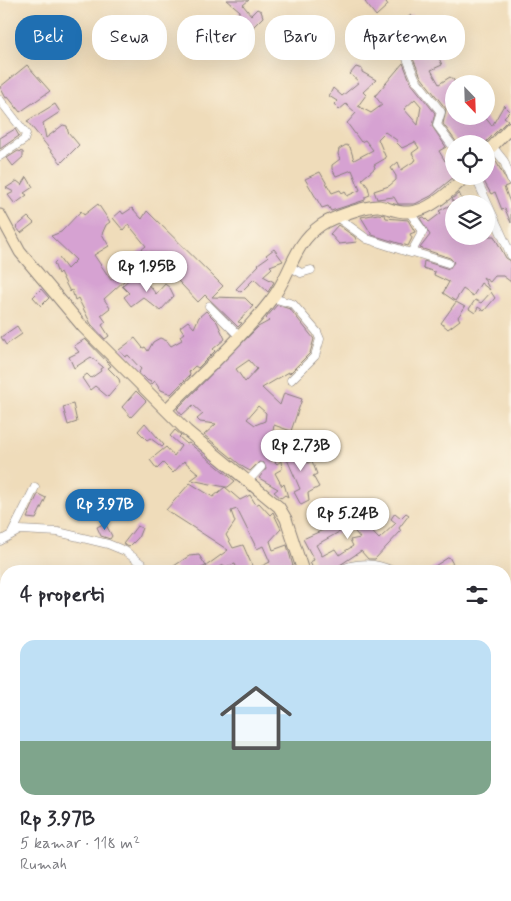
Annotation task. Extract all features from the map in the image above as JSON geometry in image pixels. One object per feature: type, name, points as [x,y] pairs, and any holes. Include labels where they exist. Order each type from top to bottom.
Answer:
[{"type":"street","points":[[408,60],[416,80],[441,112],[437,126],[445,136]]},
{"type":"street","points":[[0,100],[26,134],[24,140],[0,156]]},
{"type":"street","points":[[495,144],[511,127]]},
{"type":"street","points":[[495,154],[504,161],[511,180]]},
{"type":"street","points":[[166,410],[273,298],[302,241],[324,223],[337,217],[377,206],[410,213],[435,201],[455,185]]},
{"type":"street","points":[[478,185],[511,255]]},
{"type":"street","points":[[410,213],[423,231],[412,252]]},
{"type":"street","points":[[0,216],[20,252],[83,327],[204,446],[269,497],[283,513],[301,565]]},
{"type":"street","points":[[337,217],[367,239],[408,253],[412,252],[448,263]]},
{"type":"street","points":[[289,266],[301,273],[311,270]]},
{"type":"street","points":[[273,298],[293,304],[317,332],[320,339],[315,356],[292,380]]},
{"type":"street","points":[[209,306],[238,335]]},
{"type":"street","points":[[248,481],[261,467]]},
{"type":"street","points":[[12,533],[35,487]]},
{"type":"street","points":[[0,541],[12,533],[33,529],[108,544],[125,551],[144,565]]},
{"type":"building","points":[[227,0],[249,0],[243,5],[251,15],[240,15],[238,12],[240,11]]},
{"type":"building","points":[[369,0],[385,0],[388,5],[375,15],[365,2]]},
{"type":"building","points":[[257,9],[261,11],[263,17],[255,25],[255,15],[251,15]]},
{"type":"building","points":[[414,60],[440,60],[442,65],[431,70],[439,84],[445,80],[445,108],[421,77]]},
{"type":"building","points":[[403,63],[411,83],[435,113],[432,126],[445,146],[445,148],[439,151],[445,161],[445,184],[431,196],[415,204],[398,204],[394,197],[377,199],[374,191],[389,186],[396,180],[396,176],[391,168],[398,162],[401,170],[416,160],[412,153],[419,148],[415,142],[402,148],[396,142],[398,141],[385,132],[378,139],[386,158],[374,165],[375,168],[362,179],[368,187],[370,195],[365,197],[365,200],[331,211],[328,206],[322,208],[305,179],[320,172],[332,193],[340,190],[342,193],[345,191],[347,196],[360,190],[352,170],[336,176],[332,169],[332,165],[340,159],[339,149],[346,145],[350,147],[354,160],[373,150],[365,140],[361,142],[347,123],[356,113],[346,104],[339,110],[334,104],[337,101],[329,96],[333,88],[342,96],[359,82],[350,74],[356,67],[362,69],[362,72],[376,80],[363,92],[366,95],[358,106],[371,113],[382,105],[375,96]],"holes":[[[415,99],[421,106],[418,125],[404,109]]]},
{"type":"building","points":[[27,65],[50,91],[20,112],[8,97],[6,98],[0,87]]},
{"type":"building","points":[[55,104],[60,112],[43,123],[46,138],[63,125],[67,126],[68,132],[79,145],[61,163],[27,121]]},
{"type":"building","points":[[504,105],[510,111],[504,117],[508,120],[493,135],[451,135],[443,124],[445,114],[445,125],[492,126],[495,125],[495,121]]},
{"type":"building","points":[[15,129],[19,136],[0,149],[0,138]]},
{"type":"building","points":[[18,151],[23,152],[23,157],[13,166],[7,158]]},
{"type":"building","points":[[495,160],[509,185],[504,187],[511,205],[511,223],[505,209],[502,210],[495,192],[491,194],[486,185],[495,185]]},
{"type":"building","points":[[27,177],[33,187],[24,193],[27,195],[15,204],[8,195],[14,192],[6,188],[17,181],[22,185]]},
{"type":"building","points":[[98,204],[110,222],[106,225],[102,234],[109,246],[94,255],[111,280],[119,276],[124,281],[104,299],[110,308],[101,315],[106,322],[102,325],[109,336],[105,339],[91,324],[78,298],[75,300],[72,290],[70,292],[60,272],[58,274],[54,263],[59,258],[67,269],[76,260],[51,236],[61,232],[81,211],[84,215]]},
{"type":"building","points":[[132,208],[142,219],[147,211],[223,286],[212,297],[245,298],[253,306],[238,322],[242,323],[238,327],[205,295],[198,302],[151,252],[131,267],[127,261],[146,246],[128,224],[123,230],[113,218],[121,211],[123,214]]},
{"type":"building","points":[[445,208],[445,245],[495,245],[495,238],[506,258],[511,261],[511,282],[503,276],[495,276],[490,282],[483,277],[490,290],[481,283],[473,296],[463,289],[455,301],[443,293],[449,282],[434,275],[435,272],[423,268],[424,261],[449,269],[454,262],[450,258],[420,248],[430,235],[420,218],[424,217],[429,222],[441,213],[439,211]]},
{"type":"building","points":[[378,214],[385,215],[386,218],[408,220],[415,232],[410,234],[412,238],[408,246],[372,235],[361,217]]},
{"type":"building","points":[[28,217],[34,223],[21,233],[16,227]]},
{"type":"building","points":[[338,225],[355,237],[357,242],[339,244],[330,234]]},
{"type":"building","points":[[274,249],[283,261],[270,266],[272,268],[263,276],[274,282],[268,292],[254,279],[241,292],[236,289],[258,264],[268,257],[266,255]]},
{"type":"building","points":[[136,273],[142,277],[156,294],[165,284],[170,288],[174,296],[160,311],[143,297],[131,306],[124,297],[129,293],[122,286]]},
{"type":"building","points":[[41,289],[49,298],[41,306],[33,297]]},
{"type":"building","points":[[491,292],[495,298],[484,311],[478,307],[475,313],[469,309],[475,300],[481,303]]},
{"type":"building","points":[[456,302],[465,307],[458,317],[460,320],[448,329],[441,323]]},
{"type":"building","points":[[277,305],[290,309],[314,339],[310,353],[289,374],[289,372],[262,388],[280,405],[284,393],[302,399],[291,431],[274,425],[269,456],[277,464],[281,461],[282,469],[275,473],[282,486],[284,484],[288,497],[285,495],[281,498],[274,492],[278,489],[259,478],[266,469],[264,463],[259,462],[250,471],[243,467],[204,435],[216,424],[200,422],[197,419],[203,414],[193,405],[182,415],[177,409],[258,327],[269,321],[266,318]],"holes":[[[249,360],[257,369],[245,382],[236,369]],[[258,406],[266,413],[265,421],[255,425],[247,419]]]},
{"type":"building","points":[[206,311],[217,322],[225,339],[213,349],[215,351],[198,368],[195,366],[189,372],[190,375],[171,394],[161,390],[155,381],[152,384],[150,380],[148,381],[139,372],[141,369],[128,355],[125,357],[119,350],[135,338],[148,351],[153,342],[160,338],[167,341],[171,346],[182,340],[180,336],[184,333],[180,327],[188,321],[194,328],[199,317]]},
{"type":"building","points":[[17,326],[22,334],[6,345],[1,337]]},
{"type":"building","points":[[85,339],[111,366],[108,368],[119,379],[120,383],[108,397],[95,386],[90,390],[82,378],[87,374],[91,378],[101,371],[100,369],[103,367],[91,357],[74,368],[69,357],[79,352],[74,346]]},
{"type":"building","points":[[136,391],[146,401],[131,417],[122,407]]},
{"type":"building","points":[[73,404],[77,422],[68,425],[63,407]]},
{"type":"building","points":[[145,423],[164,445],[162,447],[150,438],[147,440],[138,431]]},
{"type":"building","points":[[175,430],[181,435],[179,437],[187,444],[189,443],[235,481],[228,487],[225,487],[191,480],[199,474],[184,461],[173,473],[163,463],[157,469],[150,460],[166,447],[174,456],[181,446],[170,436]]},
{"type":"building","points":[[289,437],[296,461],[303,458],[308,463],[312,461],[317,474],[313,476],[319,487],[308,493],[309,501],[301,505],[294,492],[300,489],[279,441]]},
{"type":"building","points":[[190,483],[213,497],[225,487],[240,500],[250,495],[256,505],[259,503],[270,515],[273,512],[281,529],[270,541],[273,550],[287,545],[293,565],[264,565],[270,562],[263,546],[257,549],[237,509],[231,511],[235,522],[226,535],[233,548],[243,545],[252,565],[207,565],[228,550],[166,510]]},
{"type":"building","points":[[38,494],[46,498],[36,519],[27,518]]},
{"type":"building","points":[[328,500],[341,531],[316,545],[322,556],[335,549],[339,555],[353,546],[350,540],[360,538],[348,523],[357,516],[379,539],[396,523],[391,519],[395,513],[401,518],[406,513],[409,515],[399,528],[401,531],[375,559],[368,559],[361,551],[340,565],[311,565],[310,562],[314,560],[303,539],[323,530],[317,516],[322,514],[319,504]]},
{"type":"building","points":[[375,507],[380,513],[383,510],[387,514],[378,523],[366,516]]},
{"type":"building","points":[[105,523],[112,536],[110,539],[101,536],[97,527]]},
{"type":"building","points":[[137,526],[142,528],[138,538],[129,547],[123,544]]},
{"type":"building","points":[[199,555],[205,565],[176,565],[189,556]]},
{"type":"building","points":[[449,557],[453,564],[451,565],[436,565]]}]
